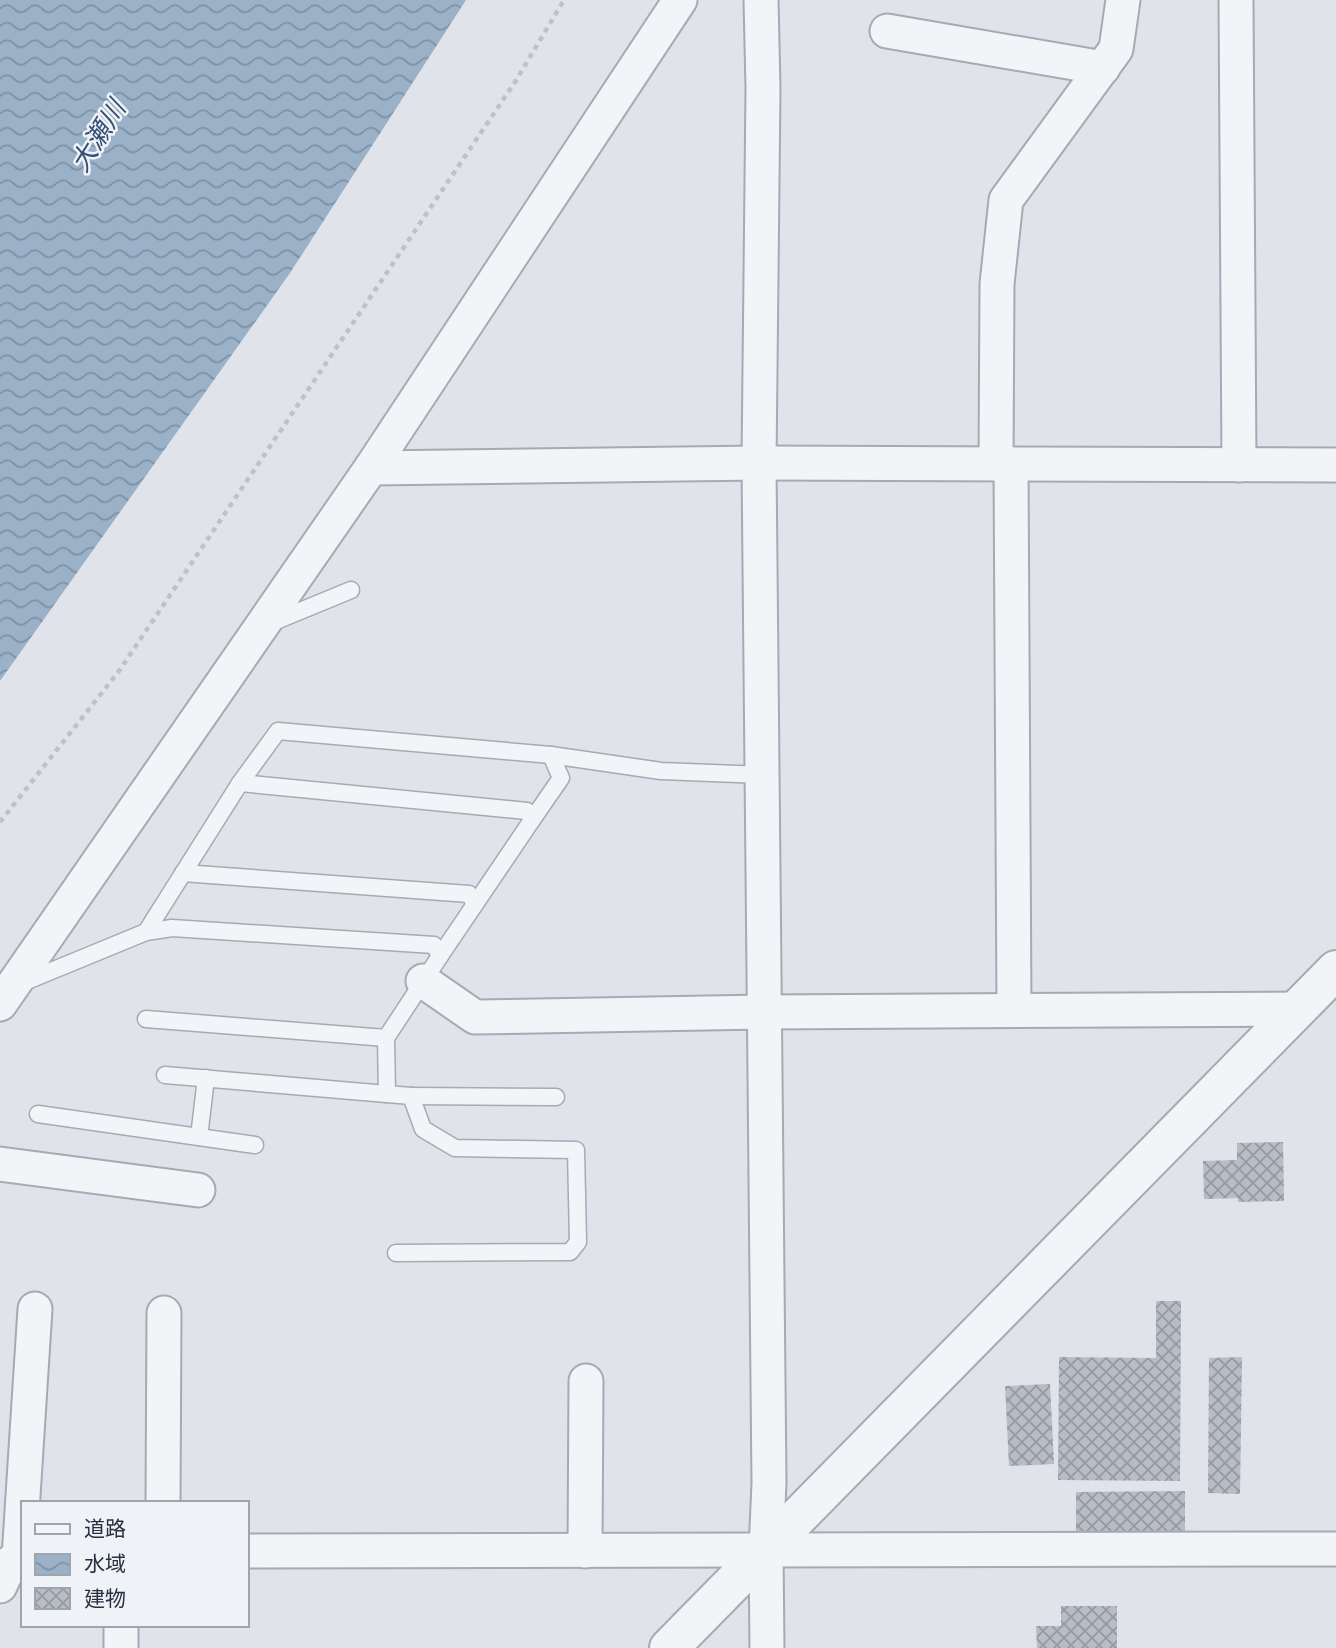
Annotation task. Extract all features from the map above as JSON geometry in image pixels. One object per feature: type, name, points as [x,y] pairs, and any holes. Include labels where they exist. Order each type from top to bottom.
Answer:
[{"type":"street","points":[[4,993],[370,468],[680,0]]},
{"type":"street","points":[[761,0],[764,88],[759,463],[769,1469],[767,1648]]},
{"type":"street","points":[[1014,1010],[998,284],[1006,200],[1116,49],[1123,0]]},
{"type":"street","points":[[1236,0],[1238,465]]},
{"type":"street","points":[[887,31],[1102,68]]},
{"type":"street","points":[[370,468],[759,463],[1336,465]]},
{"type":"street","points":[[432,969],[475,1017],[765,1012],[1298,1009]]},
{"type":"street","points":[[669,1648],[1336,970]]},
{"type":"street","points":[[0,1164],[198,1190]]},
{"type":"street","points":[[24,1501],[34,1309]]},
{"type":"street","points":[[163,1501],[164,1313]]},
{"type":"street","points":[[585,1551],[586,1381]]},
{"type":"street","points":[[248,1551],[1336,1549]]},
{"type":"street","points":[[0,1586],[10,1562],[21,1557]]},
{"type":"street","points":[[121,1627],[121,1648]]},
{"type":"lane","points":[[259,628],[351,590]]},
{"type":"lane","points":[[146,932],[240,783],[278,731],[551,755],[661,771],[763,775]]},
{"type":"lane","points":[[387,1094],[386,1038],[561,778],[551,755]]},
{"type":"lane","points":[[240,783],[527,811],[532,820]]},
{"type":"lane","points":[[183,873],[469,894],[475,904]]},
{"type":"lane","points":[[4,993],[146,932],[172,928],[434,945],[432,969]]},
{"type":"lane","points":[[146,1019],[386,1038]]},
{"type":"lane","points":[[165,1075],[411,1096],[556,1097]]},
{"type":"lane","points":[[199,1137],[206,1078]]},
{"type":"lane","points":[[396,1253],[570,1252],[578,1242],[576,1150],[455,1148],[423,1129],[411,1096]]},
{"type":"lane","points":[[38,1114],[255,1145]]},
{"type":"path","points":[[0,822],[119,671],[516,82],[564,0]]},
{"type":"water","name":"大瀬川","points":[[0,0],[466,0],[290,273],[0,681]]},
{"type":"building","points":[[1283,1142],[1284,1201],[1238,1202],[1238,1198],[1204,1199],[1203,1161],[1237,1160],[1237,1143]]},
{"type":"building","points":[[1156,1301],[1181,1301],[1180,1481],[1058,1480],[1059,1357],[1156,1358]]},
{"type":"building","points":[[1242,1357],[1240,1494],[1208,1493],[1209,1358]]},
{"type":"building","points":[[1050,1384],[1054,1464],[1009,1466],[1005,1386]]},
{"type":"building","points":[[1185,1491],[1185,1536],[1076,1537],[1076,1492]]},
{"type":"building","points":[[1061,1606],[1117,1606],[1117,1648],[1037,1648],[1036,1626],[1061,1626]]}]
